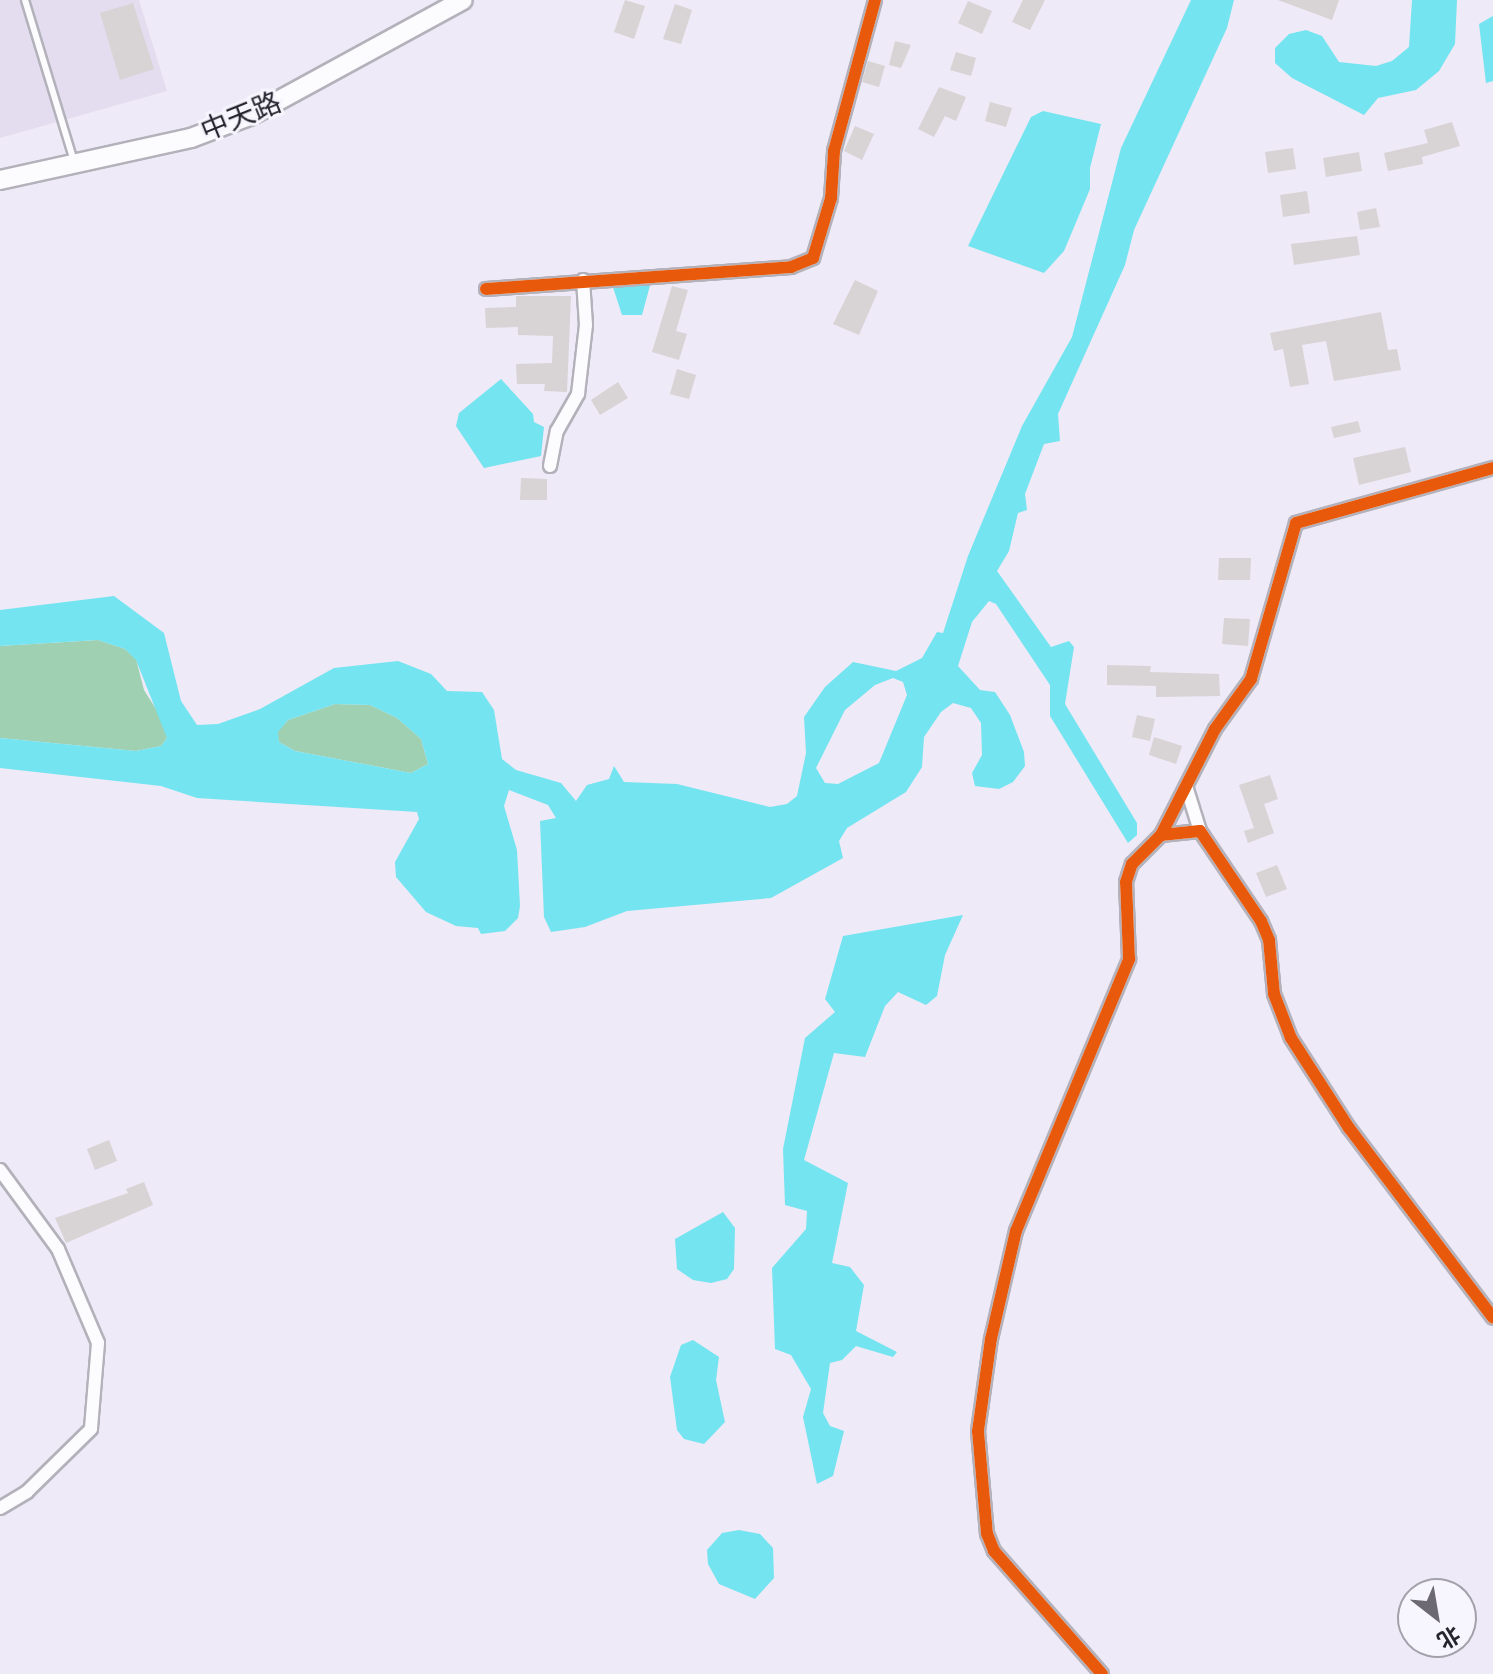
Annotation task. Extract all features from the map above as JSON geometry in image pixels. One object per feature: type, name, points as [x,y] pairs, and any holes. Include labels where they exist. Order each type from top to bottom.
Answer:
[{"type":"main road","name":"中天路","points":[[0,180],[191,138],[252,115],[463,0]]},
{"type":"street","points":[[486,289],[791,267],[813,258],[831,198],[834,151],[875,0]]},
{"type":"street","points":[[550,466],[557,431],[578,394],[586,325],[583,280]]},
{"type":"street","points":[[1102,1674],[994,1551],[987,1534],[978,1431],[1006,1264],[1129,959],[1126,882],[1132,864],[1161,835],[1215,729],[1251,679],[1296,523],[1493,468]]},
{"type":"street","points":[[1186,786],[1200,831],[1261,921],[1269,940],[1274,994],[1291,1038],[1349,1128],[1493,1318]]},
{"type":"street","points":[[1161,835],[1200,831]]},
{"type":"street","points":[[0,1170],[58,1249],[98,1343],[91,1429],[27,1492],[0,1508]]},
{"type":"lane","points":[[25,0],[75,165]]},
{"type":"shaded area","points":[[0,0],[139,0],[167,91],[0,138]]},
{"type":"green space","points":[[98,640],[125,649],[136,659],[144,690],[166,725],[167,738],[161,746],[136,751],[0,738],[0,646]]},
{"type":"green space","points":[[335,704],[370,705],[397,718],[421,739],[428,764],[411,773],[295,751],[279,742],[277,732],[288,720]]},
{"type":"water","points":[[1191,0],[1234,0],[1227,28],[1134,230],[1125,265],[1058,414],[1060,441],[1044,444],[1025,494],[1027,510],[1018,513],[1009,551],[997,571],[1051,647],[1069,641],[1074,647],[1065,704],[1137,823],[1137,835],[1128,843],[1050,716],[1050,685],[996,604],[989,601],[972,622],[958,666],[980,690],[995,692],[1010,715],[1024,752],[1025,766],[1013,782],[999,789],[975,786],[972,773],[982,755],[981,723],[971,708],[953,703],[941,712],[924,737],[922,767],[906,792],[847,828],[839,841],[843,858],[771,898],[627,911],[585,927],[551,932],[544,917],[540,821],[556,818],[548,805],[509,790],[504,806],[517,850],[518,918],[505,931],[481,934],[478,928],[456,926],[426,912],[396,877],[395,862],[419,819],[417,812],[197,798],[161,786],[0,768],[0,738],[136,751],[161,746],[167,738],[136,660],[125,649],[98,640],[0,646],[0,610],[114,596],[164,633],[181,701],[197,725],[218,724],[260,709],[334,668],[398,661],[431,674],[447,691],[482,692],[494,710],[502,759],[516,770],[561,783],[576,801],[587,785],[609,779],[614,766],[624,782],[677,784],[770,807],[787,804],[797,796],[806,753],[804,717],[825,687],[853,662],[896,671],[922,658],[937,632],[943,633],[968,556],[1022,426],[1072,337],[1121,148]],"holes":[[[893,678],[903,682],[907,695],[879,763],[838,784],[825,783],[816,768],[845,710],[875,685]],[[335,704],[370,705],[397,718],[421,739],[428,764],[411,773],[295,751],[279,742],[278,732],[288,720]]]},
{"type":"water","points":[[1412,0],[1457,0],[1455,44],[1439,71],[1416,90],[1378,98],[1364,115],[1292,78],[1275,63],[1275,48],[1289,34],[1306,30],[1322,36],[1339,62],[1376,66],[1392,61],[1409,47]]},
{"type":"water","points":[[1493,16],[1493,81],[1486,83],[1479,24]]},
{"type":"water","points":[[1043,111],[1101,124],[1090,168],[1090,189],[1064,251],[1044,273],[968,246],[1031,117]]},
{"type":"water","points":[[652,278],[642,315],[622,315],[611,281]]},
{"type":"water","points":[[501,379],[533,414],[534,422],[544,427],[541,456],[484,468],[456,426],[459,413]]},
{"type":"water","points":[[963,915],[945,955],[937,996],[926,1005],[898,992],[885,1006],[865,1057],[834,1053],[804,1160],[848,1183],[832,1263],[850,1267],[864,1285],[856,1331],[897,1352],[893,1357],[856,1346],[842,1360],[830,1363],[823,1413],[830,1426],[844,1431],[833,1476],[817,1484],[803,1417],[811,1389],[791,1355],[775,1349],[772,1268],[806,1229],[807,1211],[785,1205],[783,1149],[805,1038],[835,1012],[825,999],[843,936]]},
{"type":"water","points":[[723,1212],[735,1228],[734,1269],[727,1279],[711,1283],[693,1280],[677,1269],[675,1239]]},
{"type":"water","points":[[693,1340],[719,1357],[716,1380],[725,1422],[704,1444],[684,1439],[677,1430],[670,1377],[681,1345]]},
{"type":"water","points":[[739,1530],[760,1534],[773,1548],[774,1578],[755,1599],[719,1584],[708,1564],[707,1550],[722,1533]]},
{"type":"building","points":[[625,0],[645,6],[634,39],[614,32]]},
{"type":"building","points":[[1023,0],[1045,0],[1030,30],[1012,22]]},
{"type":"building","points":[[1278,0],[1339,0],[1332,20]]},
{"type":"building","points":[[968,1],[992,11],[982,34],[958,23]]},
{"type":"building","points":[[133,3],[154,69],[120,80],[100,13]]},
{"type":"building","points":[[675,4],[692,10],[681,44],[663,39]]},
{"type":"building","points":[[895,41],[911,45],[901,68],[889,65]]},
{"type":"building","points":[[956,52],[976,58],[971,76],[950,70]]},
{"type":"building","points":[[868,61],[885,66],[879,87],[862,82]]},
{"type":"building","points":[[939,87],[966,97],[956,121],[945,116],[934,137],[918,129]]},
{"type":"building","points":[[990,102],[1012,108],[1006,127],[985,121]]},
{"type":"building","points":[[1452,122],[1460,146],[1422,157],[1423,164],[1388,171],[1384,153],[1428,143],[1424,130]]},
{"type":"building","points":[[855,126],[874,134],[862,160],[844,151]]},
{"type":"building","points":[[1293,148],[1296,169],[1268,173],[1265,152]]},
{"type":"building","points":[[1359,152],[1362,171],[1326,177],[1323,158]]},
{"type":"building","points":[[1307,191],[1310,213],[1283,217],[1280,195]]},
{"type":"building","points":[[1376,208],[1380,227],[1360,230],[1357,212]]},
{"type":"building","points":[[1357,236],[1360,255],[1294,265],[1291,244]]},
{"type":"building","points":[[855,280],[878,291],[859,335],[833,324]]},
{"type":"building","points":[[672,286],[688,290],[676,331],[687,334],[679,360],[652,352]]},
{"type":"building","points":[[516,296],[571,296],[567,392],[544,391],[545,384],[517,384],[516,364],[552,363],[553,336],[518,335],[518,327],[486,328],[485,308],[516,307]]},
{"type":"building","points":[[1381,312],[1388,350],[1397,349],[1401,370],[1334,381],[1326,341],[1302,345],[1309,384],[1290,387],[1283,349],[1274,351],[1270,333]]},
{"type":"building","points":[[677,369],[696,375],[689,399],[670,394]]},
{"type":"building","points":[[618,382],[628,398],[600,415],[591,400]]},
{"type":"building","points":[[1358,421],[1361,432],[1334,438],[1331,427]]},
{"type":"building","points":[[1405,447],[1411,472],[1359,485],[1353,458]]},
{"type":"building","points":[[521,478],[547,479],[547,500],[520,500]]},
{"type":"building","points":[[1219,558],[1251,558],[1250,580],[1218,580]]},
{"type":"building","points":[[1224,618],[1250,619],[1248,646],[1222,644]]},
{"type":"building","points":[[1107,665],[1151,666],[1150,672],[1219,674],[1220,696],[1156,697],[1156,686],[1107,685]]},
{"type":"building","points":[[1137,715],[1155,719],[1150,741],[1132,737]]},
{"type":"building","points":[[1154,737],[1182,746],[1176,764],[1149,755]]},
{"type":"building","points":[[1270,775],[1278,799],[1264,804],[1274,833],[1248,843],[1244,831],[1254,828],[1239,785]]},
{"type":"building","points":[[1277,865],[1287,889],[1266,897],[1256,873]]},
{"type":"building","points":[[109,1140],[117,1161],[95,1170],[87,1149]]},
{"type":"building","points":[[144,1182],[153,1205],[66,1243],[55,1218],[128,1193],[126,1189]]},
{"type":"cycle path","points":[[486,289],[791,267],[813,258],[831,198],[834,151],[875,0]]},
{"type":"cycle path","points":[[1102,1674],[994,1551],[987,1534],[978,1431],[991,1339],[1016,1231],[1129,959],[1126,882],[1132,864],[1161,835],[1215,729],[1251,679],[1296,523],[1493,468]]},
{"type":"cycle path","points":[[1161,835],[1200,831],[1261,921],[1269,940],[1274,994],[1291,1038],[1349,1128],[1493,1318]]}]
